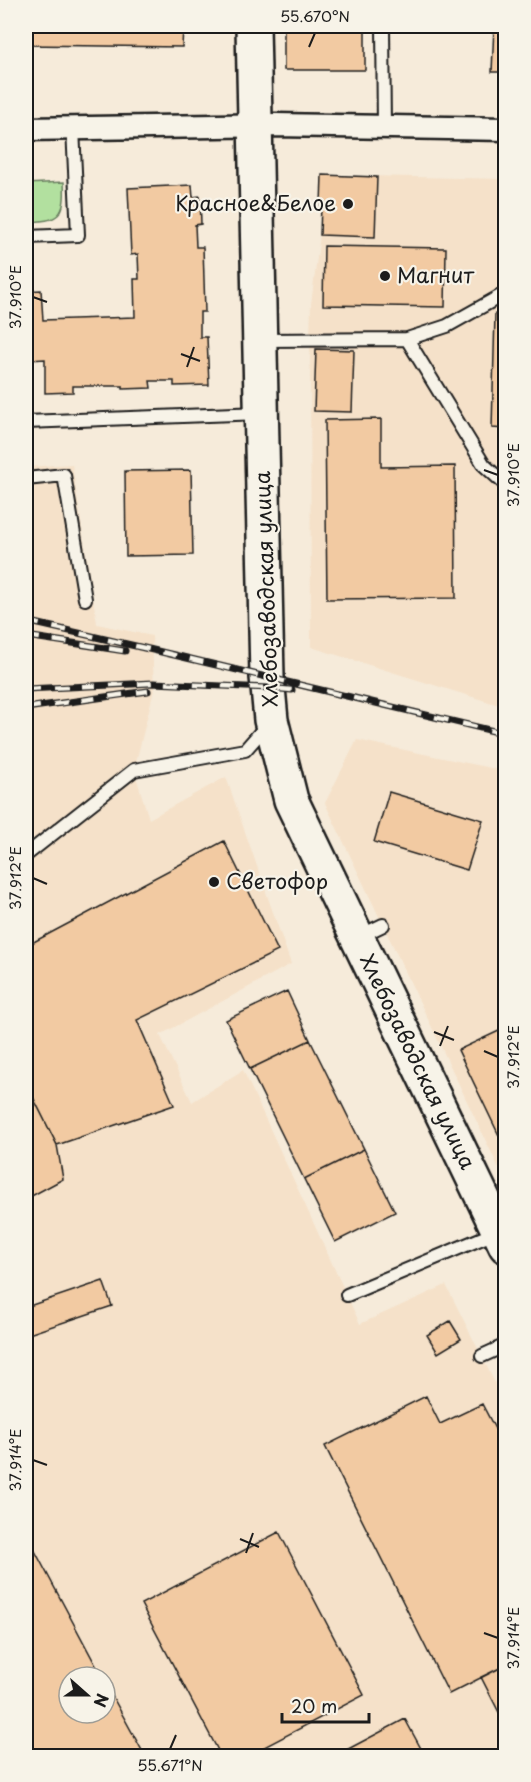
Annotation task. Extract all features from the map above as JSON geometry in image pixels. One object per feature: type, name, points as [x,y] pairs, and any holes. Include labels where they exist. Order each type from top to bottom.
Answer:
[{"type":"main road","name":"Хлебозаводская улица","points":[[253,26],[267,677],[271,720],[291,800],[370,932],[502,1239]]},
{"type":"street","points":[[26,129],[255,126],[506,129]]},
{"type":"lane","points":[[383,26],[384,127]]},
{"type":"lane","points":[[26,237],[78,236],[73,128]]},
{"type":"lane","points":[[260,340],[407,339],[447,326],[506,293]]},
{"type":"lane","points":[[407,339],[484,465],[506,484]]},
{"type":"lane","points":[[26,422],[262,413]]},
{"type":"lane","points":[[26,479],[64,475],[85,600]]},
{"type":"lane","points":[[26,855],[134,770],[245,750],[271,720]]},
{"type":"lane","points":[[346,1294],[502,1239]]},
{"type":"lane","points":[[482,1356],[506,1345]]},
{"type":"shaded area","points":[[322,175],[505,179],[505,707],[311,647],[310,338],[311,304],[320,235]]},
{"type":"shaded area","points":[[72,464],[97,624],[152,636],[154,690],[134,770],[149,819],[226,777],[291,964],[160,1035],[192,1102],[243,1070],[360,1324],[446,1285],[505,1403],[506,1756],[26,1756],[26,467]]},
{"type":"shaded area","points":[[357,740],[505,771],[505,1181],[325,803]]},
{"type":"green space","points":[[64,182],[64,203],[58,215],[46,220],[26,222],[26,184]]},
{"type":"building","points":[[26,26],[183,26],[182,47],[26,45]]},
{"type":"building","points":[[284,26],[365,26],[365,70],[284,70]]},
{"type":"building","points":[[494,26],[506,26],[506,72],[492,72]]},
{"type":"building","points":[[322,175],[377,177],[375,237],[320,235]]},
{"type":"building","points":[[192,185],[193,197],[200,196],[201,224],[195,225],[196,247],[203,247],[205,312],[200,312],[200,337],[207,337],[209,385],[174,386],[174,381],[150,381],[151,388],[73,386],[73,392],[45,393],[45,359],[29,360],[29,353],[26,353],[26,291],[41,290],[43,320],[135,317],[134,279],[139,279],[138,254],[131,255],[128,188]]},
{"type":"building","name":"Магнит","points":[[324,246],[446,248],[445,307],[323,305]]},
{"type":"building","points":[[495,314],[506,315],[506,429],[492,428]]},
{"type":"building","points":[[316,349],[354,350],[352,412],[314,411]]},
{"type":"building","points":[[381,419],[381,467],[455,466],[456,598],[327,599],[325,420]]},
{"type":"building","points":[[191,470],[193,555],[126,556],[125,471]]},
{"type":"building","points":[[505,529],[506,653],[501,653]]},
{"type":"building","points":[[389,792],[483,820],[467,870],[374,842]]},
{"type":"building","points":[[224,841],[278,951],[137,1020],[174,1105],[57,1145],[26,1083],[26,946]]},
{"type":"building","points":[[506,849],[506,888],[499,886]]},
{"type":"building","points":[[287,991],[310,1040],[250,1069],[226,1020]]},
{"type":"building","points":[[501,1030],[506,1040],[506,1150],[458,1050]]},
{"type":"building","points":[[310,1040],[364,1149],[304,1179],[250,1069]]},
{"type":"building","points":[[26,1083],[57,1145],[63,1179],[26,1199]]},
{"type":"building","points":[[364,1149],[395,1212],[335,1242],[304,1179]]},
{"type":"building","points":[[103,1281],[112,1306],[26,1335],[26,1307]]},
{"type":"building","points":[[450,1321],[461,1339],[438,1353],[427,1335]]},
{"type":"building","points":[[426,1396],[440,1424],[482,1404],[506,1450],[506,1665],[449,1694],[325,1446]]},
{"type":"building","points":[[279,1532],[364,1695],[247,1756],[221,1756],[141,1604]]},
{"type":"building","points":[[26,1534],[96,1665],[57,1665],[57,1725],[117,1725],[117,1705],[145,1756],[26,1756]]},
{"type":"building","points":[[506,1665],[506,1726],[481,1677]]},
{"type":"building","points":[[405,1719],[425,1756],[335,1756]]},
{"type":"railway","points":[[26,621],[506,734]]},
{"type":"railway","points":[[26,636],[125,651]]},
{"type":"railway","points":[[26,689],[153,683],[292,690]]},
{"type":"railway","points":[[26,708],[148,691]]},
{"type":"place","name":"Красное&Белое","points":[[348,204]]},
{"type":"place","name":"Магнит","points":[[385,276]]},
{"type":"place","name":"Светофор","points":[[214,882]]}]
